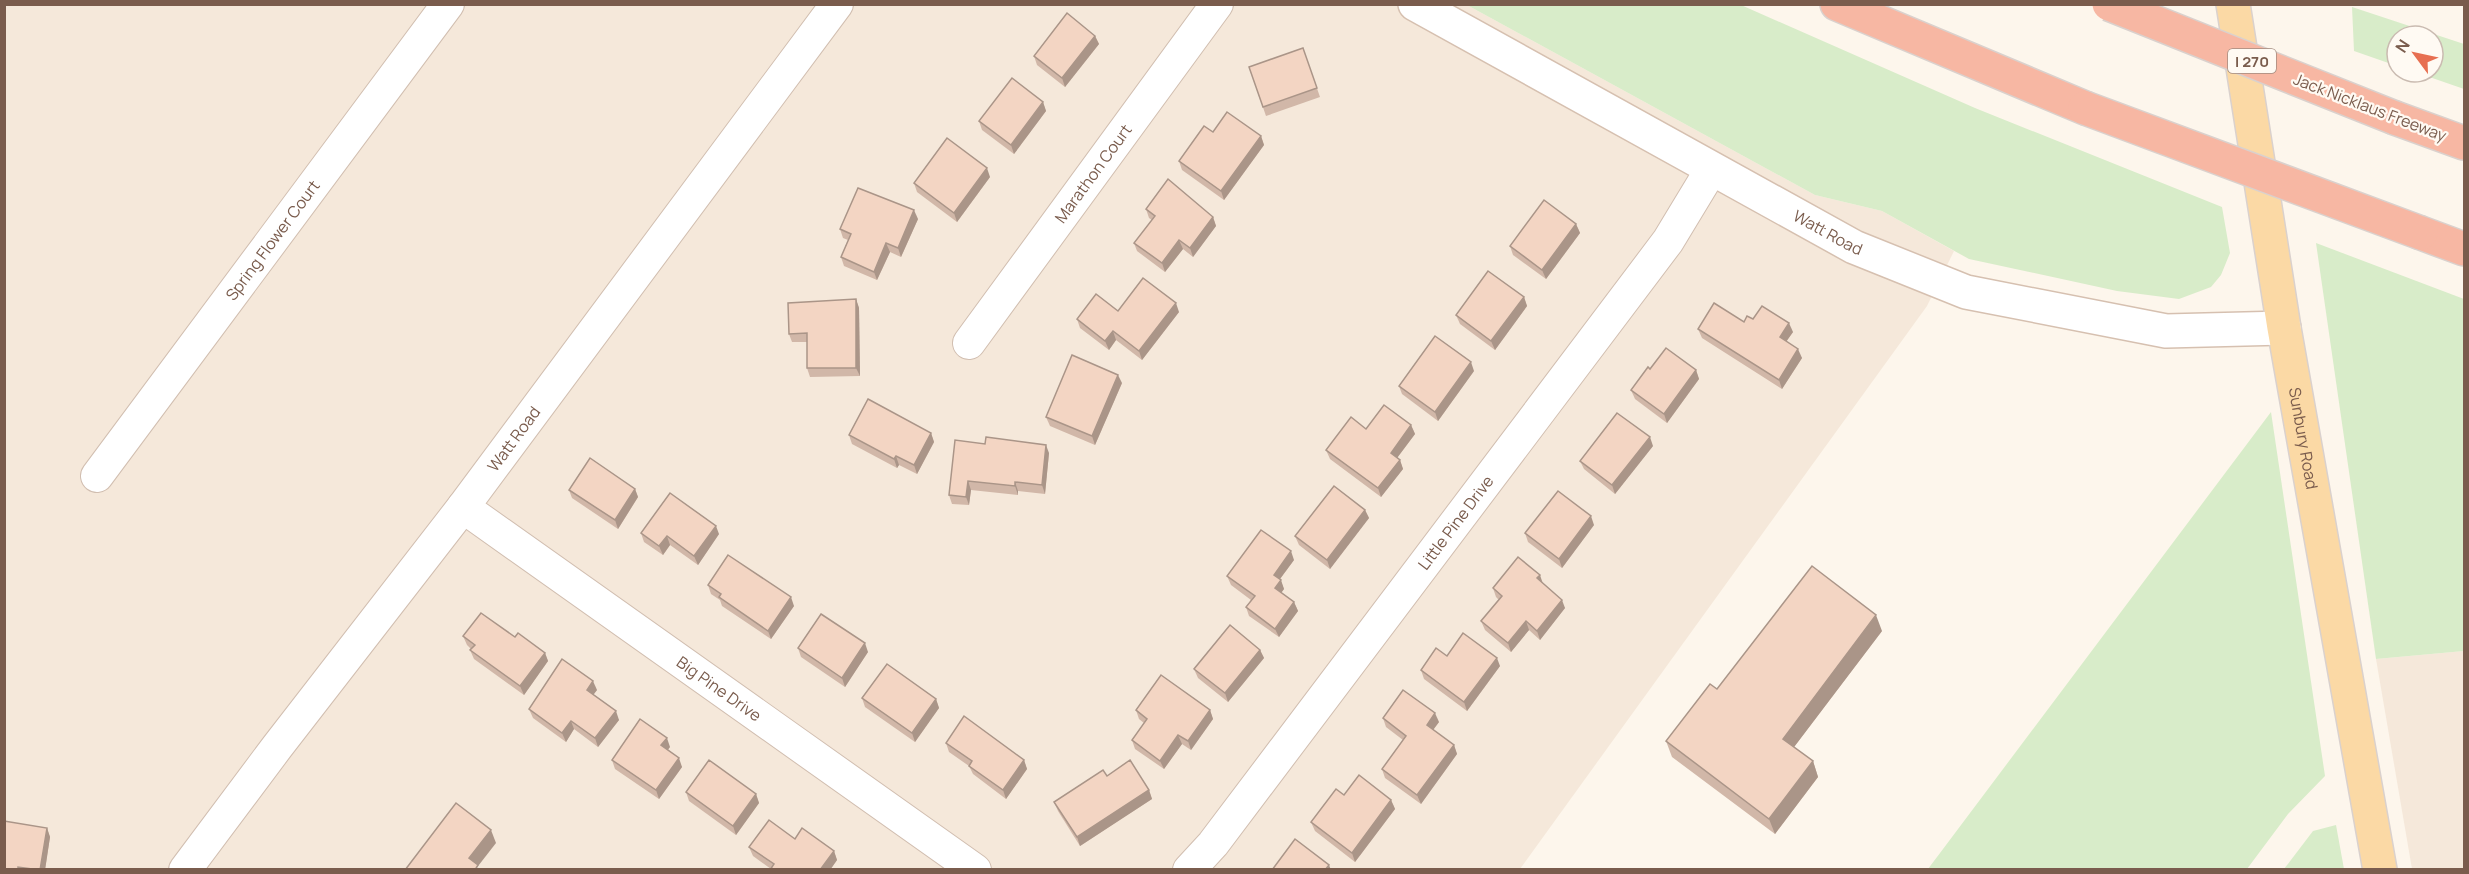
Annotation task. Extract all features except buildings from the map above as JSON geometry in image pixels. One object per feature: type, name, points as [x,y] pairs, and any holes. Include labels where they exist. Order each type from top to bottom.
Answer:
[{"type":"highway","points":[[1837,4],[2085,108],[2464,249]]},
{"type":"highway","name":"Jack Nicklaus Freeway","points":[[2109,4],[2395,118],[2464,143]]},
{"type":"main road","name":"Sunbury Road","points":[[2233,4],[2284,328],[2380,870]]},
{"type":"street","name":"Spring Flower Court","points":[[97,476],[448,4]]},
{"type":"street","name":"Watt Road","points":[[185,870],[463,507],[837,4]]},
{"type":"street","name":"Marathon Court","points":[[969,343],[1217,4]]},
{"type":"street","name":"Watt Road","points":[[1415,4],[1854,247],[1966,292],[2166,331],[2284,328]]},
{"type":"street","name":"Little Pine Drive","points":[[1189,870],[1228,826],[1661,250],[1712,170]]},
{"type":"street","name":"Big Pine Drive","points":[[463,507],[975,870]]},
{"type":"shaded area","points":[[5,5],[1467,5],[1815,195],[1882,211],[1954,251],[1927,306],[1520,869],[5,870]]},
{"type":"shaded area","points":[[2464,651],[2464,869],[2412,869],[2376,659]]},
{"type":"green space","points":[[1467,5],[1741,5],[1975,108],[2222,207],[2230,253],[2221,275],[2211,287],[2179,299],[2117,291],[1969,259],[1882,211],[1815,195]]},
{"type":"green space","points":[[2352,7],[2403,24],[2385,24],[2385,62],[2354,51]]},
{"type":"green space","points":[[2445,38],[2464,44],[2464,89],[2445,82]]},
{"type":"green space","points":[[2316,243],[2464,299],[2464,651],[2376,659]]},
{"type":"green space","points":[[2271,412],[2325,776],[2288,814],[2247,869],[1928,869]]},
{"type":"green space","points":[[2336,825],[2344,869],[2284,869],[2313,831]]}]
